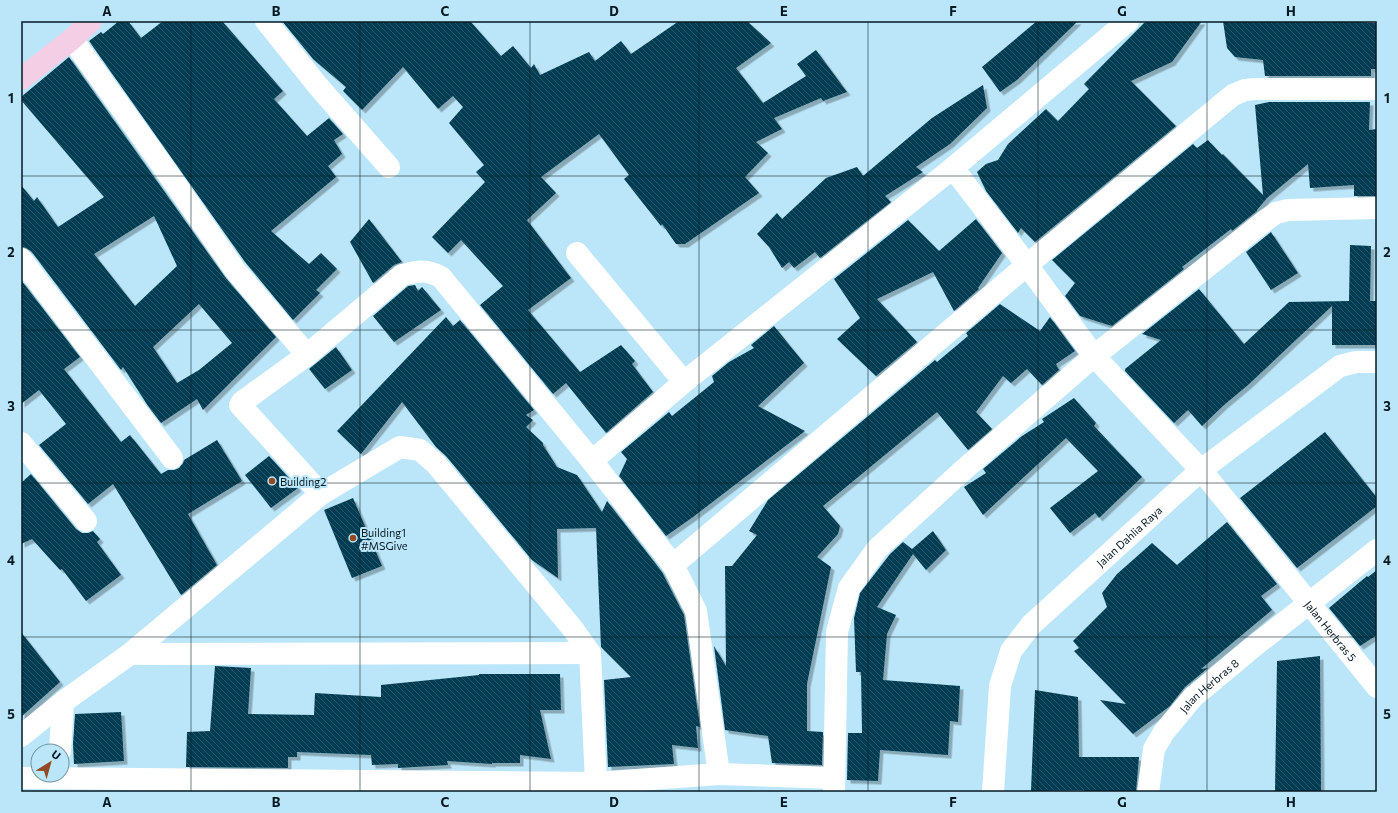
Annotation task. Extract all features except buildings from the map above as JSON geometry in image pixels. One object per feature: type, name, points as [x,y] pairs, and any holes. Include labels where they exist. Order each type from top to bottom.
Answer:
[{"type":"main road","points":[[21,78],[72,39],[91,21]]},
{"type":"street","points":[[266,21],[318,86],[389,167]]},
{"type":"street","points":[[592,461],[684,382],[953,168],[1128,21]]},
{"type":"street","points":[[72,39],[235,270],[308,355]]},
{"type":"street","points":[[673,565],[1027,264],[1227,100],[1244,90],[1256,89],[1377,89]]},
{"type":"street","points":[[953,168],[1027,264],[1094,356],[1201,470],[1309,604]]},
{"type":"street","points":[[70,782],[596,783],[719,774],[834,785],[837,632],[849,588],[877,549],[960,473],[1094,356],[1260,224],[1276,213],[1288,210],[1377,208]]},
{"type":"street","points":[[578,253],[684,382]]},
{"type":"street","points":[[21,259],[172,458]]},
{"type":"street","points":[[321,494],[240,405],[242,402],[308,355],[402,275],[417,271],[430,271],[441,277],[592,461],[673,565],[696,611],[719,774]]},
{"type":"street","name":"Jalan Dahlia Raya","points":[[993,792],[1000,686],[1011,651],[1031,625],[1201,470],[1340,366],[1356,362],[1377,362]]},
{"type":"street","points":[[21,442],[86,521]]},
{"type":"street","points":[[21,736],[63,702],[130,654],[321,494],[400,446],[420,450],[436,464],[573,629],[590,653],[596,783]]},
{"type":"street","name":"Jalan Herbras 5","points":[[1377,550],[1309,604],[1377,687]]},
{"type":"street","name":"Jalan Herbras 8","points":[[1148,792],[1154,749],[1164,732],[1193,698],[1253,647],[1309,604]]},
{"type":"street","points":[[130,654],[590,653]]},
{"type":"street","points":[[60,743],[63,702]]},
{"type":"place","name":"Building2","points":[[272,481]]},
{"type":"place","name":"Building1 #MSGive","points":[[353,538]]}]
